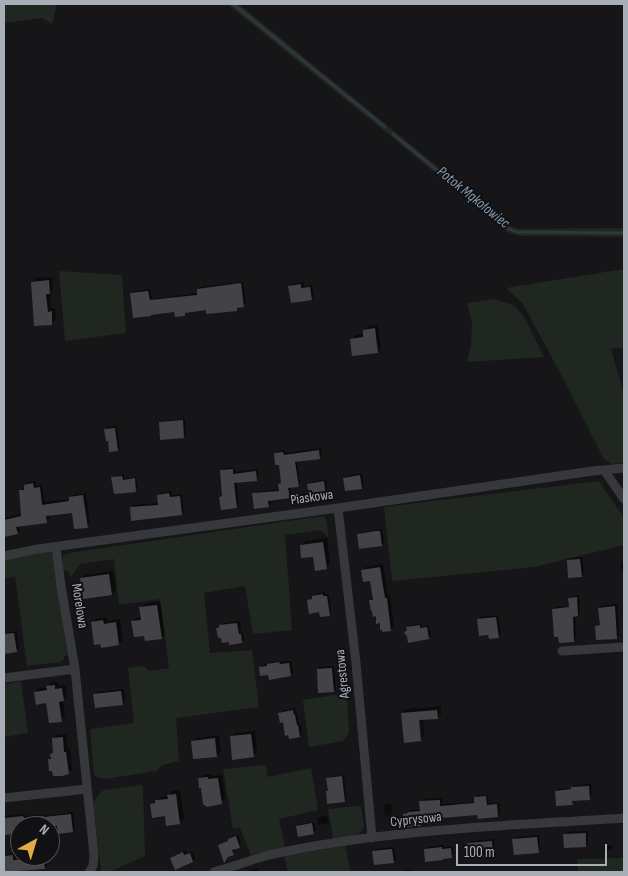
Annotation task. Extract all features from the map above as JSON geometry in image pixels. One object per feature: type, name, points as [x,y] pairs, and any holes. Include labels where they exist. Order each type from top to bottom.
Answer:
[{"type":"street","name":"Piaskowa","points":[[4,556],[56,547],[624,468]]},
{"type":"street","points":[[604,470],[624,499]]},
{"type":"street","name":"Agrestowa","points":[[338,508],[356,663],[372,838]]},
{"type":"street","name":"Morelowa","points":[[56,547],[75,669],[94,855],[91,869]]},
{"type":"street","points":[[562,651],[624,647]]},
{"type":"street","points":[[4,678],[75,669]]},
{"type":"street","points":[[4,798],[87,789]]},
{"type":"street","name":"Cyprysowa","points":[[214,872],[267,856],[332,843],[418,833],[624,818]]},
{"type":"shaded area","points":[[4,4],[57,4],[52,24],[42,18],[4,23]]},
{"type":"shaded area","points":[[227,4],[239,4],[509,225],[519,229],[624,228],[624,237],[522,236],[507,232]]},
{"type":"shaded area","points":[[624,269],[624,347],[611,349],[624,395],[624,462],[612,464],[604,459],[523,304],[506,288]]},
{"type":"shaded area","points":[[59,271],[122,275],[126,333],[65,341]]},
{"type":"shaded area","points":[[495,299],[515,306],[524,317],[544,357],[467,362],[471,344],[472,322],[467,303]]},
{"type":"shaded area","points":[[599,481],[624,518],[624,545],[534,567],[392,581],[384,507]]},
{"type":"shaded area","points":[[323,516],[326,519],[329,538],[320,530],[285,535],[292,630],[253,634],[245,586],[204,593],[210,653],[252,650],[259,707],[176,718],[179,761],[162,765],[156,771],[105,779],[98,778],[94,774],[90,729],[134,723],[128,668],[144,666],[149,671],[169,668],[160,599],[119,605],[114,559],[80,564],[71,577],[67,570],[63,570],[63,556],[69,553]]},
{"type":"shaded area","points":[[48,552],[53,553],[68,655],[64,656],[61,662],[27,666],[15,576],[4,579],[4,560]]},
{"type":"shaded area","points":[[21,681],[28,733],[4,737],[4,684]]},
{"type":"shaded area","points":[[347,693],[349,733],[343,741],[309,747],[303,700]]},
{"type":"shaded area","points":[[266,765],[268,777],[311,768],[318,810],[279,819],[285,848],[251,855],[240,828],[233,829],[223,769]]},
{"type":"shaded area","points":[[141,785],[143,788],[145,856],[109,872],[100,872],[93,801],[105,790]]},
{"type":"shaded area","points":[[361,807],[364,826],[361,832],[352,837],[333,838],[328,809]]},
{"type":"shaded area","points":[[345,846],[351,872],[288,872],[284,856]]},
{"type":"shaded area","points":[[624,858],[624,872],[578,872],[577,859]]},
{"type":"building","points":[[49,280],[50,294],[46,294],[48,312],[52,311],[52,325],[34,326],[31,282]]},
{"type":"building","points":[[241,283],[244,307],[237,308],[237,311],[206,314],[206,310],[185,313],[185,316],[175,317],[174,312],[133,318],[130,293],[148,291],[150,300],[197,295],[197,289]]},
{"type":"building","points":[[301,284],[301,288],[310,287],[312,300],[291,303],[288,286]]},
{"type":"building","points":[[375,328],[378,353],[352,356],[350,339],[363,337],[363,330]]},
{"type":"building","points":[[183,420],[184,438],[160,440],[159,422]]},
{"type":"building","points":[[115,428],[118,451],[109,452],[104,429]]},
{"type":"building","points":[[319,450],[320,459],[295,462],[299,487],[288,488],[290,498],[268,501],[269,507],[254,509],[252,493],[279,491],[278,484],[281,483],[279,465],[275,465],[274,453],[283,452],[284,455]]},
{"type":"building","points":[[233,469],[233,474],[256,471],[257,481],[234,483],[237,508],[221,510],[219,497],[222,496],[220,470]]},
{"type":"building","points":[[360,475],[362,489],[345,491],[343,478]]},
{"type":"building","points":[[122,476],[123,480],[135,478],[136,492],[114,494],[111,477]]},
{"type":"building","points":[[324,481],[326,498],[310,501],[307,484]]},
{"type":"building","points":[[33,483],[34,488],[40,487],[42,505],[69,501],[69,497],[83,495],[88,528],[74,529],[72,513],[46,516],[47,523],[16,527],[18,534],[4,537],[4,520],[21,516],[19,490],[24,490],[24,485]]},
{"type":"building","points":[[169,493],[170,497],[180,496],[182,515],[131,521],[130,507],[158,505],[157,495]]},
{"type":"building","points":[[380,531],[382,546],[359,549],[357,534]]},
{"type":"building","points":[[323,542],[327,569],[315,571],[313,557],[301,558],[300,545]]},
{"type":"building","points":[[580,559],[582,577],[568,578],[567,560]]},
{"type":"building","points":[[380,567],[385,598],[387,598],[391,631],[382,632],[380,630],[380,623],[376,624],[376,616],[373,617],[371,611],[369,600],[373,600],[370,581],[363,582],[361,570]]},
{"type":"building","points":[[109,574],[112,595],[83,599],[80,578]]},
{"type":"building","points":[[323,594],[323,596],[327,596],[330,616],[320,617],[319,612],[309,614],[307,600],[312,599],[312,596]]},
{"type":"building","points":[[577,597],[578,616],[573,617],[574,642],[559,643],[558,637],[554,637],[552,609],[569,607],[568,598]]},
{"type":"building","points":[[157,605],[162,639],[145,641],[144,636],[134,637],[131,621],[141,620],[139,607]]},
{"type":"building","points":[[615,606],[617,639],[596,640],[595,626],[600,625],[598,608]]},
{"type":"building","points":[[496,617],[499,638],[489,639],[488,635],[479,636],[477,619]]},
{"type":"building","points":[[103,620],[104,624],[116,622],[119,645],[101,648],[100,644],[94,645],[91,622]]},
{"type":"building","points":[[237,623],[242,643],[229,645],[229,642],[222,643],[221,638],[218,638],[216,628],[219,628],[219,625]]},
{"type":"building","points":[[420,625],[420,628],[427,627],[429,639],[408,643],[407,636],[404,633],[407,630],[406,627]]},
{"type":"building","points":[[14,633],[17,652],[4,654],[4,634]]},
{"type":"building","points":[[279,662],[280,664],[289,663],[291,676],[269,680],[268,675],[260,676],[259,667]]},
{"type":"building","points":[[332,668],[334,692],[318,693],[317,669]]},
{"type":"building","points":[[55,685],[55,689],[62,688],[64,701],[59,702],[62,722],[49,723],[46,703],[36,705],[34,692],[47,690],[46,686]]},
{"type":"building","points":[[121,691],[123,705],[95,708],[93,694]]},
{"type":"building","points":[[293,710],[300,737],[289,739],[288,735],[285,736],[283,722],[280,723],[278,713]]},
{"type":"building","points":[[437,710],[438,719],[419,720],[421,741],[404,743],[401,713]]},
{"type":"building","points":[[251,734],[254,757],[232,760],[230,736]]},
{"type":"building","points":[[63,737],[69,774],[53,776],[52,771],[49,771],[48,759],[51,759],[50,754],[53,753],[52,738]]},
{"type":"building","points":[[215,738],[217,757],[193,759],[191,741]]},
{"type":"building","points":[[342,776],[345,802],[327,804],[326,778]]},
{"type":"building","points":[[208,777],[208,779],[218,778],[222,804],[207,807],[203,804],[198,778]]},
{"type":"building","points":[[589,786],[590,800],[572,801],[573,805],[556,806],[555,791],[571,789],[571,787]]},
{"type":"building","points":[[176,794],[180,824],[166,826],[165,816],[152,818],[150,804],[155,803],[155,800],[168,799],[167,795]]},
{"type":"building","points":[[486,796],[487,805],[497,804],[498,817],[478,819],[477,815],[441,818],[441,823],[404,827],[403,814],[420,811],[419,801],[440,800],[440,806],[474,803],[474,797]]},
{"type":"building","points":[[71,814],[73,832],[60,834],[60,816],[53,816]]},
{"type":"building","points":[[10,817],[10,834],[4,835],[4,818]]},
{"type":"building","points":[[312,823],[314,834],[298,837],[296,826]]},
{"type":"building","points":[[586,833],[586,847],[564,848],[563,834]]},
{"type":"building","points":[[236,836],[240,848],[232,850],[234,855],[228,857],[224,863],[218,845]]},
{"type":"building","points":[[537,837],[539,853],[514,855],[512,839]]},
{"type":"building","points":[[492,841],[493,856],[468,858],[467,843]]},
{"type":"building","points":[[442,847],[442,849],[451,848],[452,858],[425,862],[424,849]]},
{"type":"building","points":[[392,849],[394,863],[374,865],[372,851]]},
{"type":"building","points":[[183,852],[184,855],[190,853],[193,862],[175,870],[170,858]]},
{"type":"building","points":[[10,855],[10,866],[45,866],[45,869],[4,872],[4,856]]},
{"type":"waterway","name":"Potok Mąkołowiec","points":[[233,4],[385,127]]},
{"type":"waterway","name":"Potok Mąkołowiec","points":[[393,134],[507,228],[516,232],[624,233]]}]
